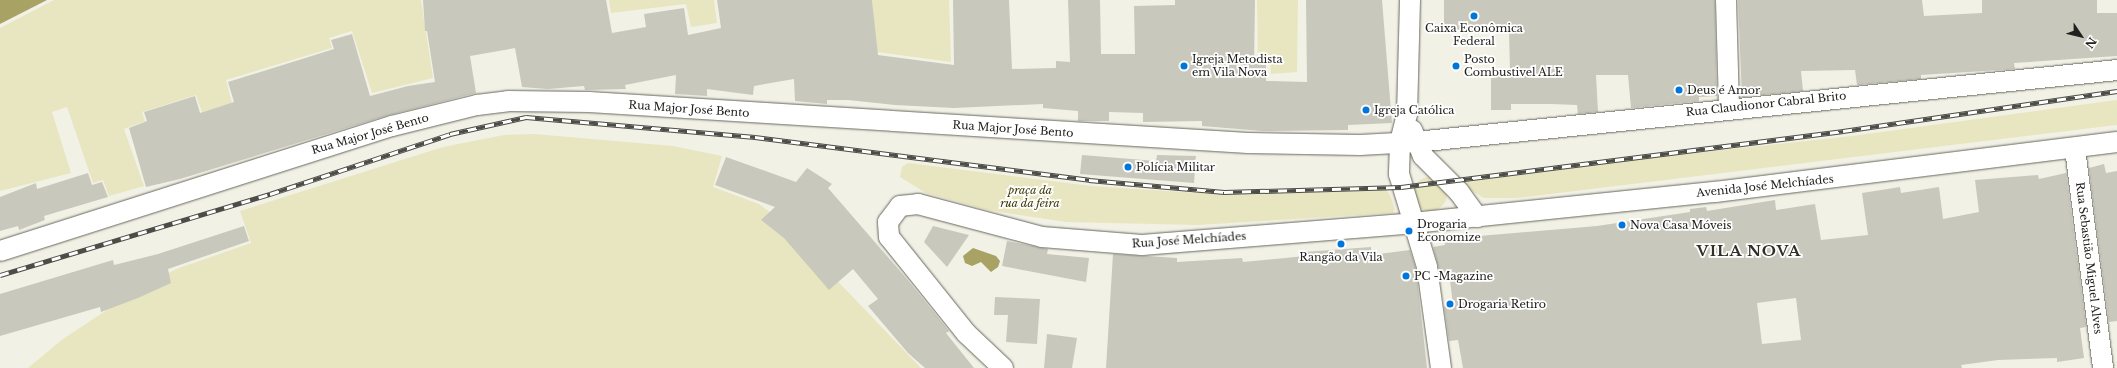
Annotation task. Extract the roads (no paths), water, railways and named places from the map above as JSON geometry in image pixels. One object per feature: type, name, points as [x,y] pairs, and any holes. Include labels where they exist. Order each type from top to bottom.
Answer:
[{"type":"street","points":[[1410,0],[1407,114],[1408,142],[1399,174],[1426,267],[1441,368]]},
{"type":"street","points":[[1726,0],[1730,108]]},
{"type":"street","name":"Rua Claudionor Cabral Brito","points":[[1408,142],[1730,108],[2117,70]]},
{"type":"street","name":"Rua Major José Bento","points":[[0,251],[392,126],[477,105],[508,101],[589,102],[1248,143],[1408,142]]},
{"type":"street","points":[[1408,142],[1433,169],[1459,192],[1477,217]]},
{"type":"street","name":"Avenida José Melchíades","points":[[1413,223],[1800,183],[2075,149],[2117,142]]},
{"type":"street","name":"Rua Sebastião Miguel Alves","points":[[2075,149],[2103,368]]},
{"type":"street","name":"Rua José Melchíades","points":[[1003,368],[966,333],[890,237],[888,222],[896,210],[909,203],[1042,237],[1142,246],[1413,223]]},
{"type":"railway","points":[[0,275],[270,194],[450,134],[526,117],[755,137],[1089,180],[1224,192],[1401,187],[1843,131],[2117,91]]},
{"type":"place","name":"Caixa Econômica Federal","points":[[1474,16]]},
{"type":"place","name":"Igreja Metodista em Vila Nova","points":[[1184,66]]},
{"type":"place","name":"Posto Combustivel ALE","points":[[1456,66]]},
{"type":"place","name":"Deus é Amor","points":[[1679,90]]},
{"type":"place","name":"Igreja Católica","points":[[1366,110]]},
{"type":"place","name":"Polícia Militar","points":[[1128,167]]},
{"type":"place","name":"Nova Casa Móveis","points":[[1622,225]]},
{"type":"place","name":"Drogaria Economize","points":[[1409,231]]},
{"type":"place","name":"Rangão da Vila","points":[[1341,244]]},
{"type":"place","name":"PC -Magazine","points":[[1406,276]]},
{"type":"place","name":"Drogaria Retiro","points":[[1450,304]]},
{"type":"district","name":"VILA NOVA","points":[[1749,251]]},
{"type":"park label","name":"praça da rua da feira","points":[[1030,197]]}]
